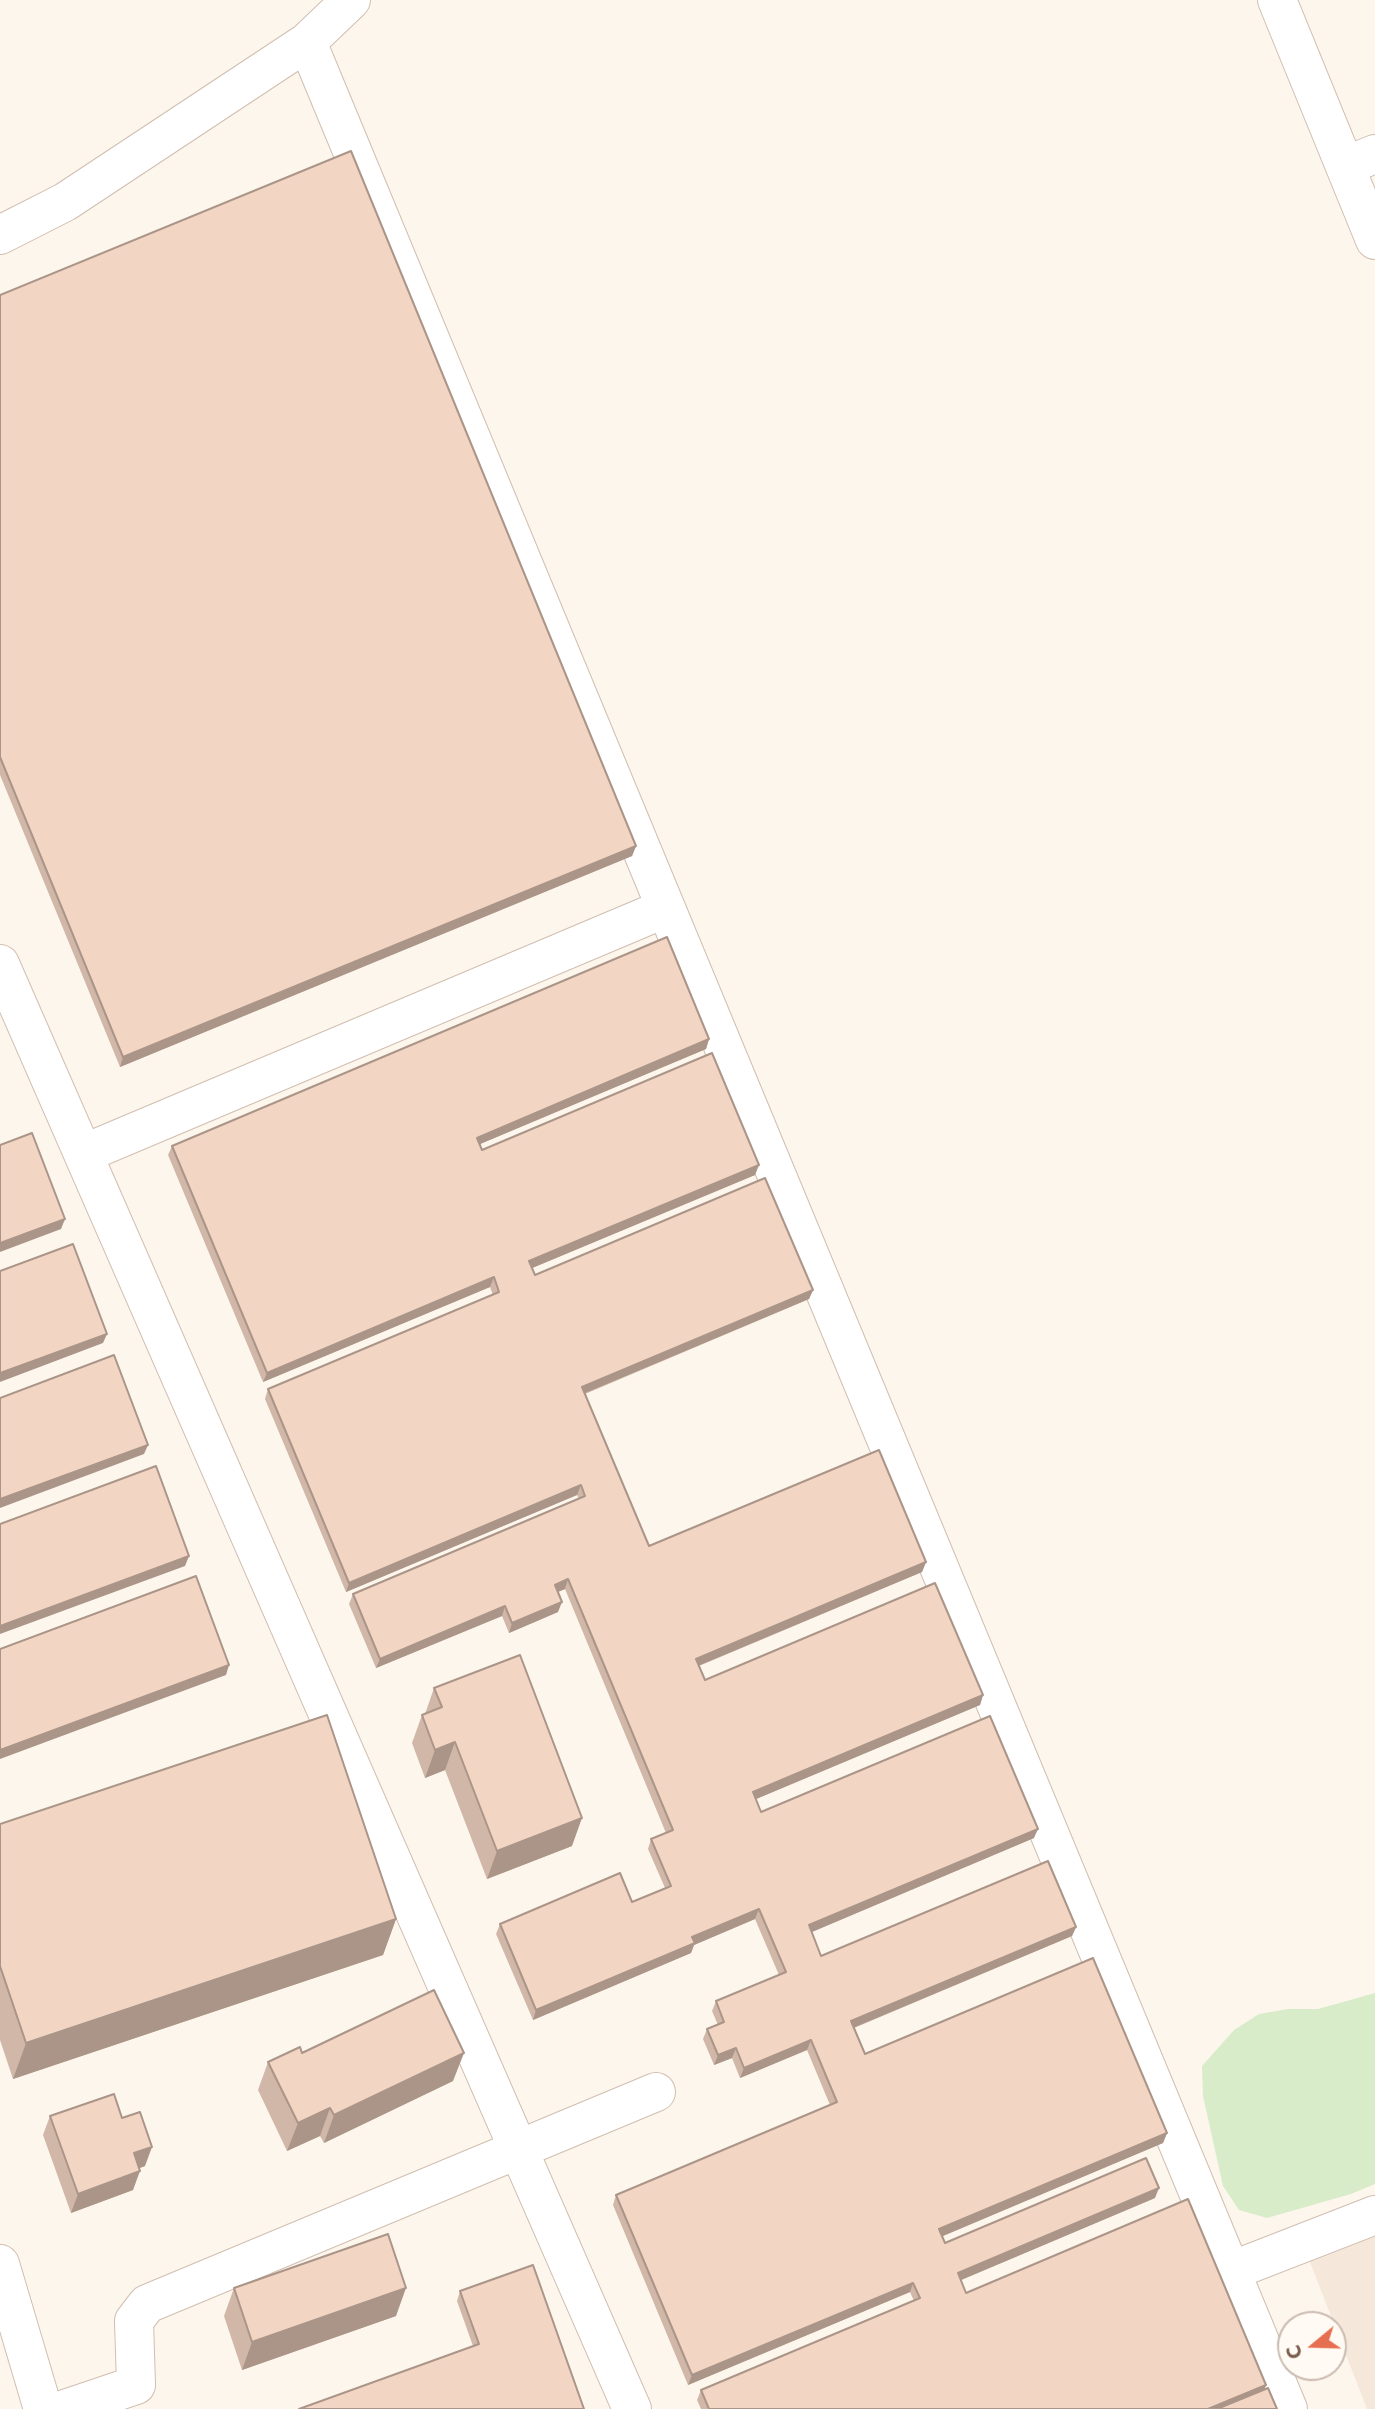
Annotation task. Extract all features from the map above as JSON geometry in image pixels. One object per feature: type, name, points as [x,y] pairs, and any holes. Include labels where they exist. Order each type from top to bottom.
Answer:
[{"type":"lane","points":[[0,235],[65,202],[307,42],[351,0]]},
{"type":"lane","points":[[1277,0],[1360,160],[1375,240]]},
{"type":"lane","points":[[307,42],[1288,2409]]},
{"type":"lane","points":[[83,1154],[666,908]]},
{"type":"lane","points":[[0,964],[83,1154],[318,1727],[519,2149],[632,2409]]},
{"type":"lane","points":[[65,2409],[136,2385],[134,2320],[147,2304],[656,2092]]},
{"type":"lane","points":[[1231,2271],[1375,2215]]},
{"type":"lane","points":[[0,2264],[43,2409]]},
{"type":"shaded area","points":[[1375,2231],[1375,2409],[1367,2409],[1347,2357],[1347,2311],[1329,2311],[1308,2257]]},
{"type":"green space","points":[[1375,1993],[1375,2184],[1351,2194],[1267,2218],[1239,2210],[1223,2186],[1203,2096],[1202,2066],[1234,2030],[1259,2014],[1288,2009],[1318,2009]]},
{"type":"building","points":[[351,151],[636,846],[123,1057],[0,757],[0,295]]},
{"type":"building","points":[[667,937],[709,1039],[477,1138],[482,1150],[712,1053],[759,1165],[529,1261],[535,1275],[765,1178],[813,1290],[582,1387],[649,1546],[879,1450],[926,1562],[696,1659],[705,1680],[935,1583],[983,1695],[753,1792],[761,1812],[990,1716],[1038,1829],[809,1925],[821,1956],[1048,1861],[1076,1927],[851,2021],[865,2054],[1093,1958],[1167,2133],[939,2229],[945,2243],[1146,2158],[1159,2188],[958,2273],[966,2293],[1188,2199],[1266,2385],[1208,2409],[709,2409],[701,2390],[920,2298],[913,2283],[692,2375],[616,2195],[837,2102],[811,2040],[744,2068],[736,2048],[718,2055],[707,2029],[724,2022],[716,2001],[786,1972],[759,1909],[692,1937],[695,1943],[536,2010],[500,1924],[620,1873],[632,1902],[671,1886],[651,1839],[673,1830],[568,1579],[555,1585],[562,1602],[512,1623],[505,1606],[380,1659],[353,1594],[585,1496],[581,1485],[349,1583],[268,1389],[499,1292],[494,1277],[267,1373],[172,1146]]},
{"type":"building","points":[[32,1133],[65,1219],[0,1243],[0,1145]]},
{"type":"building","points":[[73,1244],[107,1334],[0,1373],[0,1271]]},
{"type":"building","points":[[114,1355],[148,1445],[0,1499],[0,1398]]},
{"type":"building","points":[[156,1466],[189,1556],[0,1626],[0,1524]]},
{"type":"building","points":[[196,1576],[229,1665],[0,1750],[0,1649]]},
{"type":"building","points":[[520,1655],[582,1818],[497,1851],[455,1742],[435,1750],[422,1715],[442,1707],[434,1688]]},
{"type":"building","points":[[327,1715],[396,1919],[26,2043],[0,1966],[0,1824]]},
{"type":"building","points":[[434,1990],[464,2053],[334,2115],[330,2108],[298,2123],[268,2062],[300,2047],[302,2053]]},
{"type":"building","points":[[114,2094],[122,2118],[140,2112],[152,2147],[134,2153],[140,2171],[78,2194],[50,2116]]},
{"type":"building","points":[[388,2234],[406,2288],[252,2342],[234,2288]]},
{"type":"building","points":[[533,2265],[584,2409],[299,2409],[479,2344],[460,2291]]},
{"type":"building","points":[[1268,2388],[1277,2409],[1217,2409]]}]
